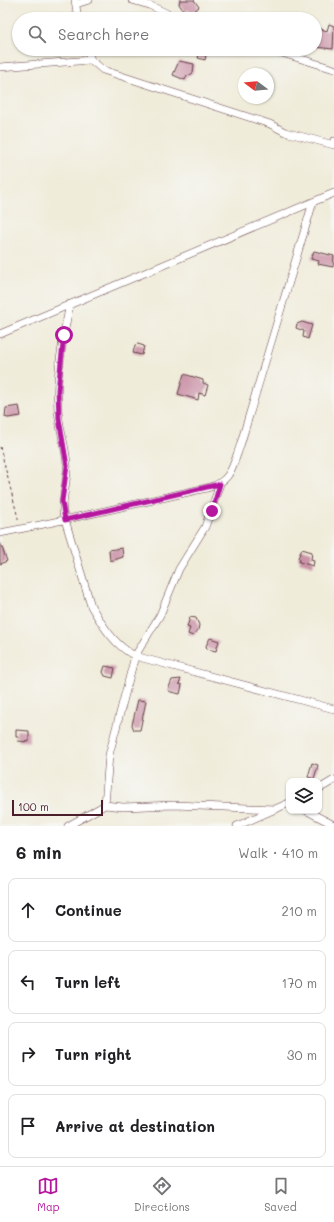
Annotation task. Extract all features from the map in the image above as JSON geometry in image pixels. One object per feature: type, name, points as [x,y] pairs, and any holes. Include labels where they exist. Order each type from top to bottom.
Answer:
[{"type":"street","points":[[77,12],[76,2],[89,0]]},
{"type":"street","points":[[132,0],[149,5],[164,12]]},
{"type":"street","points":[[90,56],[91,60],[102,70],[270,124],[285,132],[334,145],[334,141]]},
{"type":"street","points":[[292,56],[334,69]]},
{"type":"street","points":[[0,67],[91,60]]},
{"type":"street","points":[[0,334],[334,193]]},
{"type":"street","points":[[105,805],[109,755],[135,656],[160,616],[175,577],[205,527],[220,484],[231,470],[240,446],[313,202]]},
{"type":"street","points":[[70,304],[64,335],[58,390],[59,419],[67,466],[62,501],[65,520],[91,606],[112,639],[123,650],[135,656],[334,709]]},
{"type":"street","points":[[0,533],[65,520],[220,484]]},
{"type":"street","points":[[322,787],[334,780]]},
{"type":"street","points":[[68,826],[105,805],[123,807],[174,805],[276,809]]},
{"type":"street","points":[[237,826],[286,805]]},
{"type":"street","points":[[313,814],[334,825]]},
{"type":"path","points":[[0,447],[20,529]]},
{"type":"building","points":[[180,0],[194,0],[199,7],[192,12],[188,10],[184,12],[179,4]]},
{"type":"building","points":[[329,24],[334,26],[333,49],[322,48],[322,29],[327,31]]},
{"type":"building","points":[[199,56],[206,56],[205,60],[198,58]]},
{"type":"building","points":[[179,61],[194,64],[193,73],[186,77],[185,80],[173,75]]},
{"type":"building","points":[[314,251],[334,256],[333,267],[318,264],[319,261],[311,259]]},
{"type":"building","points":[[302,322],[312,325],[308,339],[303,337],[304,331],[296,328],[297,324]]},
{"type":"building","points":[[138,344],[144,346],[142,355],[133,353],[135,345]]},
{"type":"building","points":[[184,374],[203,380],[203,383],[208,385],[205,395],[199,393],[198,400],[178,394]]},
{"type":"building","points":[[19,406],[21,416],[5,417],[6,408]]},
{"type":"building","points":[[0,542],[7,561],[0,564]]},
{"type":"building","points":[[122,548],[123,557],[110,561],[109,550]]},
{"type":"building","points":[[302,549],[312,552],[311,560],[314,561],[313,566],[299,562],[300,559],[298,558]]},
{"type":"building","points":[[190,617],[196,618],[199,625],[198,630],[193,636],[188,634],[190,628],[187,627]]},
{"type":"building","points":[[210,638],[219,641],[216,651],[207,649],[206,646]]},
{"type":"building","points":[[105,666],[115,668],[113,678],[105,676],[103,672]]},
{"type":"building","points":[[181,679],[179,684],[182,685],[180,694],[168,690],[172,680]]},
{"type":"building","points":[[138,700],[146,701],[140,730],[134,730],[132,725]]},
{"type":"building","points":[[16,730],[29,731],[29,742],[18,741],[19,737],[16,737]]},
{"type":"building","points":[[312,763],[318,765],[314,778],[308,777]]},
{"type":"route","points":[[64,335],[58,403],[59,419],[67,466],[62,501],[65,520],[218,486],[220,484],[212,511]]}]
